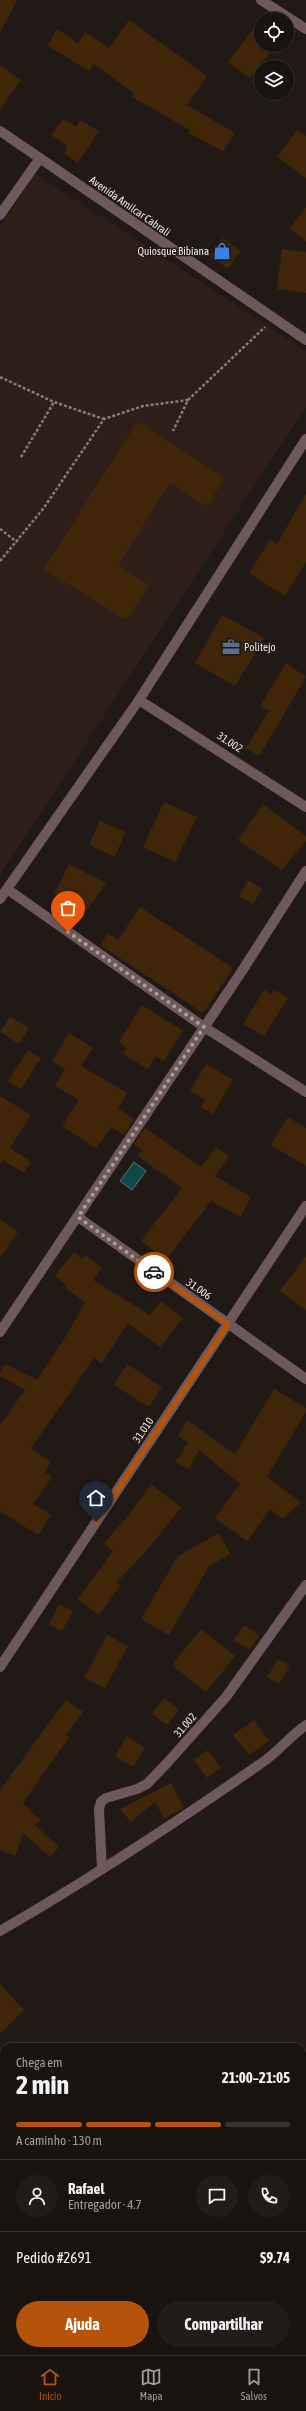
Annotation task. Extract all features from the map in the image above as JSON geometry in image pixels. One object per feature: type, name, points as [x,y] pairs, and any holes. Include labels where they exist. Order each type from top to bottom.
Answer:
[{"type":"street","points":[[261,0],[306,29]]},
{"type":"street","name":"Avenida Amilcar Cabrali","points":[[0,130],[306,340]]},
{"type":"street","points":[[0,215],[40,158]]},
{"type":"street","points":[[0,899],[139,700],[306,439]]},
{"type":"street","name":"31.002","points":[[139,700],[306,806]]},
{"type":"street","points":[[0,1332],[78,1217],[306,871]]},
{"type":"street","points":[[7,889],[204,1027],[306,1092]]},
{"type":"street","name":"31.010","points":[[0,1667],[306,1206]]},
{"type":"street","name":"31.006","points":[[78,1217],[306,1379]]},
{"type":"street","name":"31.002","points":[[102,1869],[99,1809],[101,1802],[106,1798],[137,1789],[147,1784],[168,1762],[226,1697],[306,1585]]},
{"type":"street","points":[[0,1931],[157,1836],[274,1754],[306,1725]]},
{"type":"path","points":[[173,431],[188,400],[274,319]]},
{"type":"path","points":[[0,377],[54,402],[104,419],[143,406],[188,400]]},
{"type":"path","points":[[21,457],[54,402]]},
{"type":"path","points":[[0,561],[43,509],[104,419]]},
{"type":"path","points":[[0,529],[17,542]]},
{"type":"shaded area","points":[[35,173],[306,351],[306,407],[0,875],[0,228]]},
{"type":"water","points":[[134,1162],[146,1171],[132,1190],[120,1181]]},
{"type":"building","points":[[0,0],[17,0],[0,33]]},
{"type":"building","points":[[129,20],[207,76],[187,105],[235,133],[223,151],[188,133],[190,130],[132,97],[134,93],[94,64],[89,71],[48,46],[57,29],[78,43],[85,32],[109,48]]},
{"type":"building","points":[[254,28],[254,52],[270,52],[264,60],[254,60],[254,73],[250,78],[228,62]]},
{"type":"building","points":[[0,65],[21,80],[0,110]]},
{"type":"building","points":[[63,119],[77,127],[80,120],[99,131],[78,163],[65,154],[67,146],[51,135]]},
{"type":"building","points":[[297,130],[306,136],[306,178],[277,157]]},
{"type":"building","points":[[306,207],[306,241],[290,229]]},
{"type":"building","points":[[223,238],[240,251],[228,269],[210,256]]},
{"type":"building","points":[[282,249],[306,252],[306,293],[277,289]]},
{"type":"building","points":[[137,422],[225,478],[207,506],[170,483],[118,565],[149,585],[126,620],[44,569]]},
{"type":"building","points":[[306,494],[306,562],[285,596],[249,573],[270,540],[277,544]]},
{"type":"building","points":[[222,615],[264,638],[235,686],[195,663]]},
{"type":"building","points":[[286,663],[306,677],[259,756],[246,748],[269,711],[260,706]]},
{"type":"building","points":[[164,802],[197,817],[175,862],[143,847]]},
{"type":"building","points":[[263,804],[306,836],[306,841],[282,870],[238,840]]},
{"type":"building","points":[[100,821],[125,832],[115,857],[89,845]]},
{"type":"building","points":[[69,864],[106,883],[86,911],[54,894]]},
{"type":"building","points":[[248,880],[262,889],[253,904],[239,896]]},
{"type":"building","points":[[140,907],[233,968],[203,1013],[100,945],[108,933],[118,940]]},
{"type":"building","points":[[264,990],[271,994],[274,990],[288,998],[264,1036],[243,1024]]},
{"type":"building","points":[[142,1005],[183,1031],[164,1061],[156,1056],[148,1069],[123,1054],[127,1048],[119,1042]]},
{"type":"building","points":[[10,1017],[29,1028],[19,1044],[0,1032]]},
{"type":"building","points":[[69,1033],[93,1048],[81,1066],[127,1093],[118,1108],[134,1120],[124,1135],[111,1127],[96,1148],[62,1126],[79,1100],[55,1086],[65,1069],[52,1061]]},
{"type":"building","points":[[28,1050],[41,1058],[21,1089],[8,1081]]},
{"type":"building","points":[[206,1064],[233,1080],[213,1114],[201,1107],[205,1100],[190,1091]]},
{"type":"building","points":[[0,1096],[31,1115],[10,1148],[31,1162],[24,1173],[3,1160],[0,1164]]},
{"type":"building","points":[[288,1117],[306,1128],[306,1166],[271,1145]]},
{"type":"building","points":[[145,1128],[201,1167],[216,1147],[229,1156],[215,1176],[251,1197],[240,1217],[211,1201],[166,1260],[141,1241],[182,1188],[138,1156],[142,1150],[135,1145],[135,1142]]},
{"type":"building","points":[[0,1219],[18,1232],[0,1258]]},
{"type":"building","points":[[74,1252],[82,1259],[85,1255],[102,1268],[93,1280],[150,1315],[161,1301],[183,1318],[160,1347],[128,1323],[102,1363],[94,1358],[31,1448],[51,1462],[45,1472],[52,1477],[33,1504],[51,1515],[38,1535],[0,1511],[0,1425],[25,1390],[0,1376],[0,1373],[5,1364],[37,1380],[64,1339],[85,1303],[65,1287],[66,1285],[55,1276]]},
{"type":"building","points":[[306,1256],[306,1310],[280,1291]]},
{"type":"building","points":[[127,1364],[162,1387],[149,1407],[114,1385]]},
{"type":"building","points":[[274,1389],[306,1408],[306,1412],[267,1477],[301,1502],[283,1519],[270,1509],[247,1541],[215,1518],[240,1484],[199,1450],[189,1469],[176,1462],[188,1442],[178,1436],[187,1420],[235,1454]]},
{"type":"building","points":[[151,1484],[181,1507],[148,1549],[116,1583],[120,1586],[99,1615],[78,1599],[113,1551],[104,1543],[127,1517]]},
{"type":"building","points":[[219,1533],[230,1554],[209,1566],[169,1635],[141,1619],[178,1556]]},
{"type":"building","points":[[59,1604],[73,1611],[62,1631],[49,1624]]},
{"type":"building","points":[[244,1625],[259,1636],[249,1650],[234,1640]]},
{"type":"building","points":[[201,1629],[235,1656],[206,1692],[172,1665]]},
{"type":"building","points":[[107,1635],[128,1646],[105,1688],[84,1678]]},
{"type":"building","points":[[278,1659],[290,1666],[279,1684],[267,1677]]},
{"type":"building","points":[[164,1698],[179,1709],[167,1725],[152,1714]]},
{"type":"building","points":[[66,1700],[83,1712],[66,1735],[69,1737],[23,1803],[40,1820],[35,1825],[59,1847],[50,1857],[23,1833],[15,1856],[0,1850],[0,1790]]},
{"type":"building","points":[[254,1720],[269,1741],[249,1755],[233,1735]]},
{"type":"building","points":[[127,1736],[145,1748],[133,1767],[115,1756]]},
{"type":"building","points":[[208,1750],[221,1768],[207,1778],[194,1760]]},
{"type":"building","points":[[171,1783],[184,1808],[164,1818],[155,1802],[131,1822],[120,1809]]},
{"type":"building","points":[[0,1984],[24,2010],[0,2034]]},
{"type":"way so far","points":[[68,932],[204,1027],[78,1217],[154,1272]]},
{"type":"place","name":"Quiosque Bibiana","points":[[222,251]]},
{"type":"place","name":"Politejo","points":[[231,647]]},
{"type":"route","points":[[96,1522],[228,1324],[154,1272]]}]
